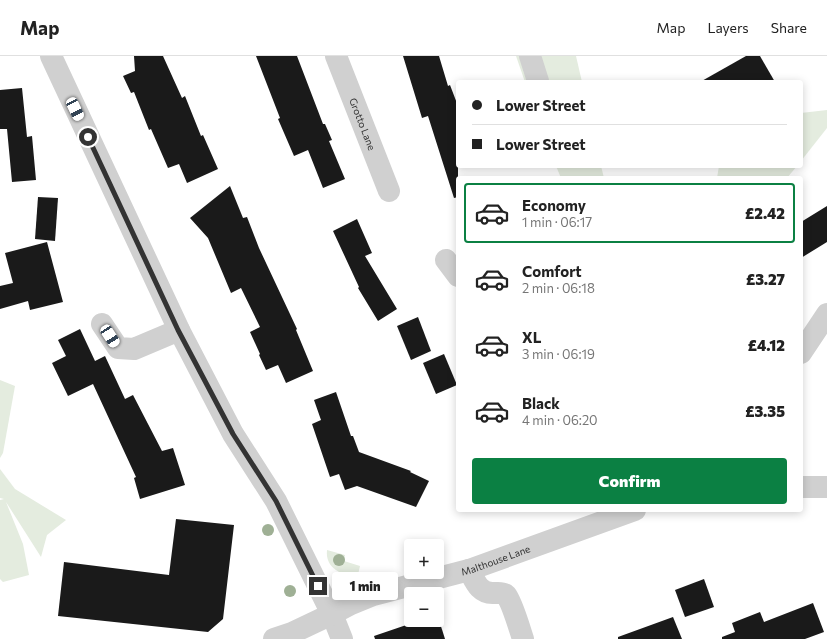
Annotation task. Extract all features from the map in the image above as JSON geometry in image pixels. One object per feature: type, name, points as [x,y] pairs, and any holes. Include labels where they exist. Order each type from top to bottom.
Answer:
[{"type":"street","points":[[51,56],[178,330],[233,434],[276,501],[332,614],[342,639]]},
{"type":"street","name":"Grotto Lane","points":[[336,56],[389,191]]},
{"type":"street","points":[[530,56],[538,80]]},
{"type":"street","points":[[803,350],[827,314]]},
{"type":"street","points":[[102,324],[118,348],[134,350],[178,330]]},
{"type":"street","points":[[803,487],[827,488]]},
{"type":"street","name":"Malthouse Lane","points":[[274,639],[292,633],[372,595],[469,570],[580,519],[622,512]]},
{"type":"street","points":[[469,570],[478,587],[484,592],[501,592],[506,595],[514,612],[522,639]]},
{"type":"shaded area","points":[[516,56],[576,56],[582,80],[524,80]]},
{"type":"shaded area","points":[[827,110],[827,128],[803,158],[803,113]]},
{"type":"shaded area","points":[[557,168],[602,168],[604,176],[560,176]]},
{"type":"shaded area","points":[[719,168],[795,168],[789,176],[717,176]]},
{"type":"shaded area","points":[[0,380],[15,386],[3,453],[0,458]]},
{"type":"shaded area","points":[[0,469],[15,489],[66,520],[47,535],[41,557],[6,502],[23,544],[29,575],[3,582],[0,579],[0,500],[4,499],[0,498]]},
{"type":"shaded area","points":[[327,550],[345,555],[344,561],[360,566],[357,579],[336,570],[329,562]]},
{"type":"building","points":[[134,56],[163,56],[182,98],[185,96],[201,136],[203,135],[218,169],[187,183],[179,164],[168,168],[151,129],[149,130],[134,92],[131,93],[123,76],[135,71]]},
{"type":"building","points":[[256,56],[297,56],[323,124],[325,124],[332,140],[329,141],[345,179],[323,188],[308,150],[294,156],[278,119],[280,118]]},
{"type":"building","points":[[403,56],[439,56],[448,86],[450,85],[456,101],[456,168],[458,168],[458,176],[456,176],[456,198],[454,198],[428,116],[422,118]]},
{"type":"building","points":[[746,56],[760,56],[774,80],[704,80]]},
{"type":"building","points":[[22,88],[27,137],[32,136],[36,180],[12,182],[7,129],[0,129],[0,90]]},
{"type":"building","points":[[230,186],[243,218],[247,217],[259,248],[297,329],[296,330],[313,371],[286,383],[278,365],[266,370],[250,332],[260,327],[241,288],[231,293],[208,238],[190,218]]},
{"type":"building","points":[[38,197],[58,198],[55,241],[35,239]]},
{"type":"building","points":[[827,206],[827,242],[803,257],[803,221]]},
{"type":"building","points":[[357,219],[372,253],[365,256],[397,309],[378,321],[358,288],[359,287],[333,231]]},
{"type":"building","points":[[47,242],[63,302],[30,310],[28,301],[0,309],[0,286],[13,283],[5,253]]},
{"type":"building","points":[[418,317],[431,351],[411,360],[397,326]]},
{"type":"building","points":[[80,329],[95,361],[105,356],[125,399],[133,395],[162,451],[173,448],[185,485],[140,499],[134,478],[136,477],[93,384],[68,396],[52,363],[66,356],[58,340]]},
{"type":"building","points":[[444,354],[456,385],[436,394],[423,363]]},
{"type":"building","points":[[336,392],[351,436],[353,436],[359,452],[411,471],[410,472],[429,481],[416,507],[357,486],[345,490],[339,474],[330,477],[312,424],[321,420],[314,400]]},
{"type":"building","points":[[176,519],[234,525],[223,619],[208,632],[58,616],[64,562],[169,575]]},
{"type":"building","points":[[704,579],[714,607],[685,617],[675,590]]},
{"type":"building","points":[[813,603],[824,632],[805,639],[722,639],[722,637],[735,632],[732,623],[760,612],[764,622]]},
{"type":"building","points":[[673,617],[682,639],[618,639],[618,637]]},
{"type":"building","points":[[404,626],[404,627],[441,627],[445,639],[375,639],[374,636]]},
{"type":"route","points":[[88,137],[154,275],[178,330],[233,434],[276,501],[318,586]]}]
